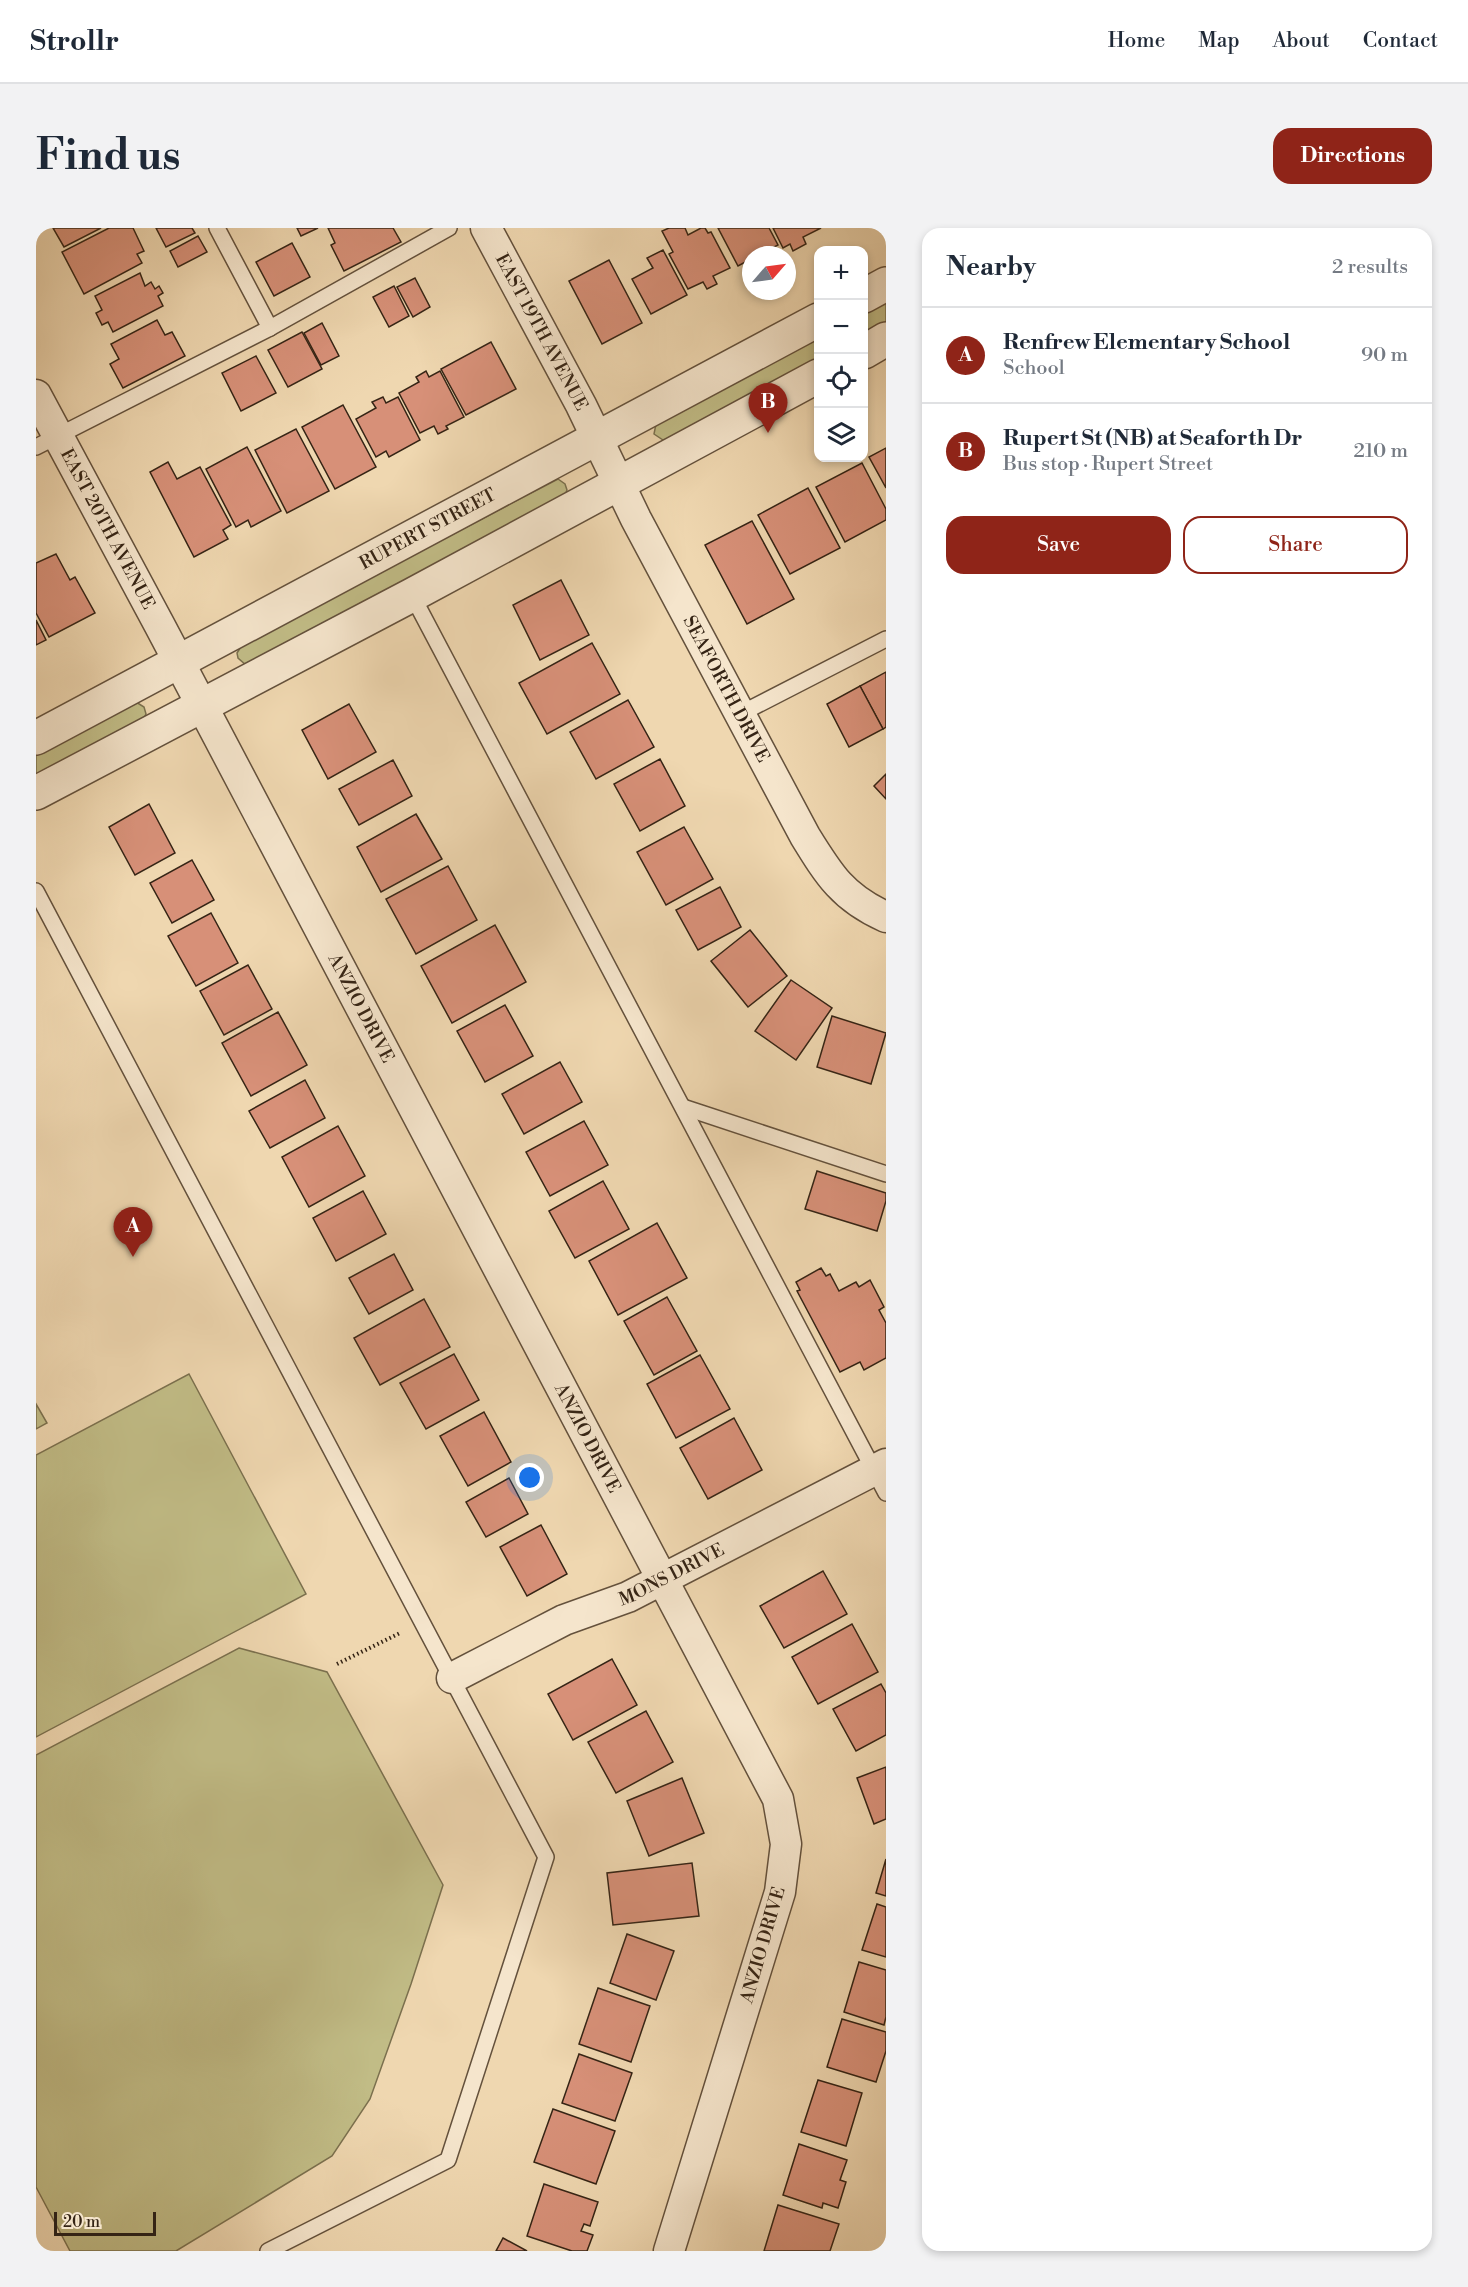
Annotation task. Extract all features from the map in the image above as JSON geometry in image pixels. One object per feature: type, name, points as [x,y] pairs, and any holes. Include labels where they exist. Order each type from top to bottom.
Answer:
[{"type":"street","name":"EAST 19TH AVENUE","points":[[486,228],[596,437]]},
{"type":"street","points":[[868,294],[886,284]]},
{"type":"street","name":"RUPERT STREET","points":[[36,738],[814,323]]},
{"type":"street","points":[[868,349],[886,339]]},
{"type":"street","points":[[36,793],[412,595],[814,379]]},
{"type":"street","name":"EAST 20TH AVENUE","points":[[36,395],[47,442],[178,662]]},
{"type":"street","name":"SEAFORTH DRIVE","points":[[596,437],[618,483],[805,836],[824,867],[842,888],[863,906],[886,917]]},
{"type":"street","name":"ANZIO DRIVE","points":[[178,662],[778,1799],[786,1844],[780,1892],[669,2251]]},
{"type":"street","name":"MONS DRIVE","points":[[452,1678],[564,1620],[628,1597],[882,1475]]},
{"type":"lane","points":[[217,228],[270,328]]},
{"type":"lane","points":[[47,442],[270,328],[449,228]]},
{"type":"lane","points":[[412,595],[682,1107],[882,1475]]},
{"type":"lane","points":[[740,714],[886,639]]},
{"type":"lane","points":[[36,891],[546,1857],[448,2160],[268,2251]]},
{"type":"lane","points":[[682,1107],[886,1174]]},
{"type":"path","points":[[337,1664],[422,1622]]},
{"type":"shaded area","points":[[886,302],[886,324],[868,334],[868,311]]},
{"type":"shaded area","points":[[814,339],[814,362],[669,439],[663,440],[654,434],[656,424]]},
{"type":"shaded area","points":[[558,479],[565,484],[567,490],[565,495],[246,665],[238,658],[237,653],[242,645]]},
{"type":"shaded area","points":[[136,702],[144,707],[146,714],[144,718],[36,776],[36,754]]},
{"type":"shaded area","points":[[189,1374],[306,1594],[36,1737],[36,1455]]},
{"type":"shaded area","points":[[36,1404],[47,1423],[36,1429]]},
{"type":"shaded area","points":[[239,1648],[327,1672],[443,1885],[370,2099],[332,2156],[176,2251],[70,2251],[36,2187],[36,1755]]},
{"type":"building","points":[[53,228],[101,228],[64,247]]},
{"type":"building","points":[[109,228],[133,228],[144,251],[137,254],[142,263],[84,294],[62,252]]},
{"type":"building","points":[[156,228],[192,228],[195,233],[166,247]]},
{"type":"building","points":[[297,228],[318,228],[301,236]]},
{"type":"building","points":[[328,228],[393,228],[401,242],[344,271],[331,245],[335,243]]},
{"type":"building","points":[[669,228],[685,228],[688,235],[701,228],[705,228],[708,233],[711,232],[730,268],[713,276],[717,284],[707,289],[703,282],[688,289],[669,254],[673,252],[662,231]]},
{"type":"building","points":[[718,228],[769,228],[778,245],[742,246],[742,264],[738,266]]},
{"type":"building","points":[[773,228],[821,228],[803,237],[806,244],[796,249],[796,246],[790,244],[782,246]]},
{"type":"building","points":[[198,236],[207,252],[178,267],[170,251]]},
{"type":"building","points":[[292,243],[310,277],[274,296],[256,262]]},
{"type":"building","points":[[663,250],[687,295],[651,314],[632,279],[653,268],[647,258]]},
{"type":"building","points":[[609,260],[642,323],[602,344],[569,281]]},
{"type":"building","points":[[140,273],[145,286],[151,282],[155,289],[159,286],[163,293],[158,296],[163,306],[113,332],[108,322],[102,325],[96,313],[102,310],[95,296]]},
{"type":"building","points":[[415,278],[430,307],[413,317],[397,287]]},
{"type":"building","points":[[394,286],[409,316],[389,327],[373,297]]},
{"type":"building","points":[[157,320],[165,335],[172,332],[185,356],[123,388],[110,364],[119,359],[111,344]]},
{"type":"building","points":[[322,323],[339,356],[321,365],[304,333]]},
{"type":"building","points":[[302,332],[322,369],[288,387],[268,350]]},
{"type":"building","points":[[491,342],[516,389],[466,415],[441,369]]},
{"type":"building","points":[[256,356],[276,393],[241,411],[222,373]]},
{"type":"building","points":[[426,371],[429,377],[440,371],[464,417],[446,426],[448,429],[438,434],[434,426],[420,433],[399,393],[419,382],[416,377]]},
{"type":"building","points":[[383,397],[386,403],[398,397],[420,440],[389,457],[386,451],[376,457],[356,419],[376,408],[372,402]]},
{"type":"building","points":[[343,405],[376,467],[335,489],[302,427]]},
{"type":"building","points":[[296,429],[329,491],[287,513],[255,450]]},
{"type":"building","points":[[247,447],[281,511],[251,527],[248,520],[236,527],[206,469]]},
{"type":"building","points":[[886,448],[886,488],[869,457]]},
{"type":"building","points":[[168,462],[177,479],[200,467],[231,525],[223,530],[228,539],[194,557],[150,472]]},
{"type":"building","points":[[862,463],[886,509],[886,520],[845,542],[816,487]]},
{"type":"building","points":[[808,488],[840,548],[790,574],[758,515]]},
{"type":"building","points":[[752,521],[794,599],[747,624],[705,545]]},
{"type":"building","points":[[56,554],[70,580],[75,577],[95,613],[49,637],[36,613],[36,563]]},
{"type":"building","points":[[561,580],[589,635],[540,660],[513,605]]},
{"type":"building","points":[[36,620],[46,640],[36,645]]},
{"type":"building","points":[[592,643],[620,694],[547,734],[519,683]]},
{"type":"building","points":[[886,672],[886,727],[883,729],[860,686]]},
{"type":"building","points":[[860,686],[883,729],[849,747],[827,704]]},
{"type":"building","points":[[628,700],[654,747],[596,779],[570,732]]},
{"type":"building","points":[[349,704],[376,752],[328,779],[302,730]]},
{"type":"building","points":[[660,759],[685,806],[640,831],[614,784]]},
{"type":"building","points":[[393,760],[412,796],[359,825],[339,789]]},
{"type":"building","points":[[886,774],[886,799],[874,786]]},
{"type":"building","points":[[149,804],[175,853],[135,875],[109,827]]},
{"type":"building","points":[[416,814],[442,859],[381,892],[357,847]]},
{"type":"building","points":[[684,827],[713,879],[666,905],[637,852]]},
{"type":"building","points":[[192,860],[214,900],[172,923],[150,883]]},
{"type":"building","points":[[448,866],[477,920],[416,954],[386,899]]},
{"type":"building","points":[[720,887],[741,927],[698,950],[676,910]]},
{"type":"building","points":[[211,913],[238,963],[196,986],[168,936]]},
{"type":"building","points":[[495,925],[526,982],[452,1023],[421,966]]},
{"type":"building","points":[[750,930],[787,976],[748,1007],[711,961]]},
{"type":"building","points":[[248,965],[272,1009],[224,1035],[200,991]]},
{"type":"building","points":[[791,980],[832,1008],[796,1060],[755,1031]]},
{"type":"building","points":[[505,1005],[533,1056],[485,1082],[457,1031]]},
{"type":"building","points":[[278,1012],[307,1065],[251,1096],[222,1043]]},
{"type":"building","points":[[832,1016],[886,1033],[871,1084],[817,1067]]},
{"type":"building","points":[[560,1062],[582,1102],[524,1134],[502,1094]]},
{"type":"building","points":[[305,1080],[325,1118],[270,1148],[249,1111]]},
{"type":"building","points":[[584,1121],[608,1165],[550,1196],[526,1152]]},
{"type":"building","points":[[338,1126],[365,1176],[309,1207],[282,1157]]},
{"type":"building","points":[[817,1171],[886,1193],[886,1201],[877,1231],[805,1209]]},
{"type":"building","points":[[603,1181],[629,1229],[575,1258],[549,1211]]},
{"type":"building","points":[[363,1191],[386,1234],[336,1261],[313,1218]]},
{"type":"building","points":[[657,1223],[687,1278],[618,1315],[589,1261]]},
{"type":"building","points":[[394,1254],[413,1290],[369,1314],[349,1278]]},
{"type":"building","points":[[821,1268],[826,1276],[830,1274],[839,1291],[856,1282],[859,1287],[870,1280],[884,1307],[879,1310],[886,1323],[886,1358],[864,1370],[860,1362],[840,1372],[797,1291],[800,1290],[796,1282]]},
{"type":"building","points":[[667,1297],[697,1351],[654,1375],[624,1321]]},
{"type":"building","points":[[424,1299],[450,1347],[380,1385],[354,1338]]},
{"type":"building","points":[[454,1354],[479,1400],[426,1429],[400,1383]]},
{"type":"building","points":[[700,1355],[730,1409],[676,1438],[647,1384]]},
{"type":"building","points":[[484,1412],[511,1462],[468,1486],[440,1436]]},
{"type":"building","points":[[734,1418],[762,1470],[708,1499],[680,1448]]},
{"type":"building","points":[[509,1478],[528,1514],[486,1537],[466,1502]]},
{"type":"building","points":[[541,1525],[567,1574],[527,1596],[500,1547]]},
{"type":"building","points":[[823,1571],[847,1614],[784,1648],[760,1606]]},
{"type":"building","points":[[852,1624],[878,1672],[818,1704],[792,1657]]},
{"type":"building","points":[[612,1659],[637,1705],[573,1740],[548,1694]]},
{"type":"building","points":[[881,1684],[886,1693],[886,1735],[856,1751],[833,1709]]},
{"type":"building","points":[[646,1711],[673,1762],[616,1793],[588,1742]]},
{"type":"building","points":[[886,1767],[886,1819],[874,1824],[857,1778]]},
{"type":"building","points":[[682,1778],[704,1833],[649,1856],[627,1801]]},
{"type":"building","points":[[886,1859],[886,1896],[876,1893]]},
{"type":"building","points":[[692,1863],[699,1916],[613,1925],[607,1873]]},
{"type":"building","points":[[877,1904],[886,1907],[886,1957],[862,1950]]},
{"type":"building","points":[[627,1934],[674,1951],[656,2000],[610,1983]]},
{"type":"building","points":[[859,1962],[886,1970],[884,2025],[844,2012]]},
{"type":"building","points":[[598,1988],[650,2006],[631,2062],[579,2044]]},
{"type":"building","points":[[842,2019],[886,2032],[886,2051],[876,2082],[827,2067]]},
{"type":"building","points":[[579,2054],[632,2073],[615,2121],[562,2103]]},
{"type":"building","points":[[818,2080],[862,2093],[846,2146],[801,2132]]},
{"type":"building","points":[[553,2109],[615,2131],[596,2184],[534,2162]]},
{"type":"building","points":[[799,2144],[847,2160],[840,2180],[846,2182],[838,2208],[823,2203],[822,2208],[783,2195]]},
{"type":"building","points":[[544,2184],[598,2202],[590,2226],[584,2224],[581,2231],[593,2235],[587,2251],[572,2251],[527,2236]]},
{"type":"building","points":[[778,2205],[839,2224],[830,2251],[764,2251]]},
{"type":"building","points":[[503,2238],[527,2251],[496,2251]]},
{"type":"place","name":"Rupert St (NB) at Seaforth Dr","points":[[768,433]]},
{"type":"place","name":"Renfrew Elementary School","points":[[133,1257]]}]
